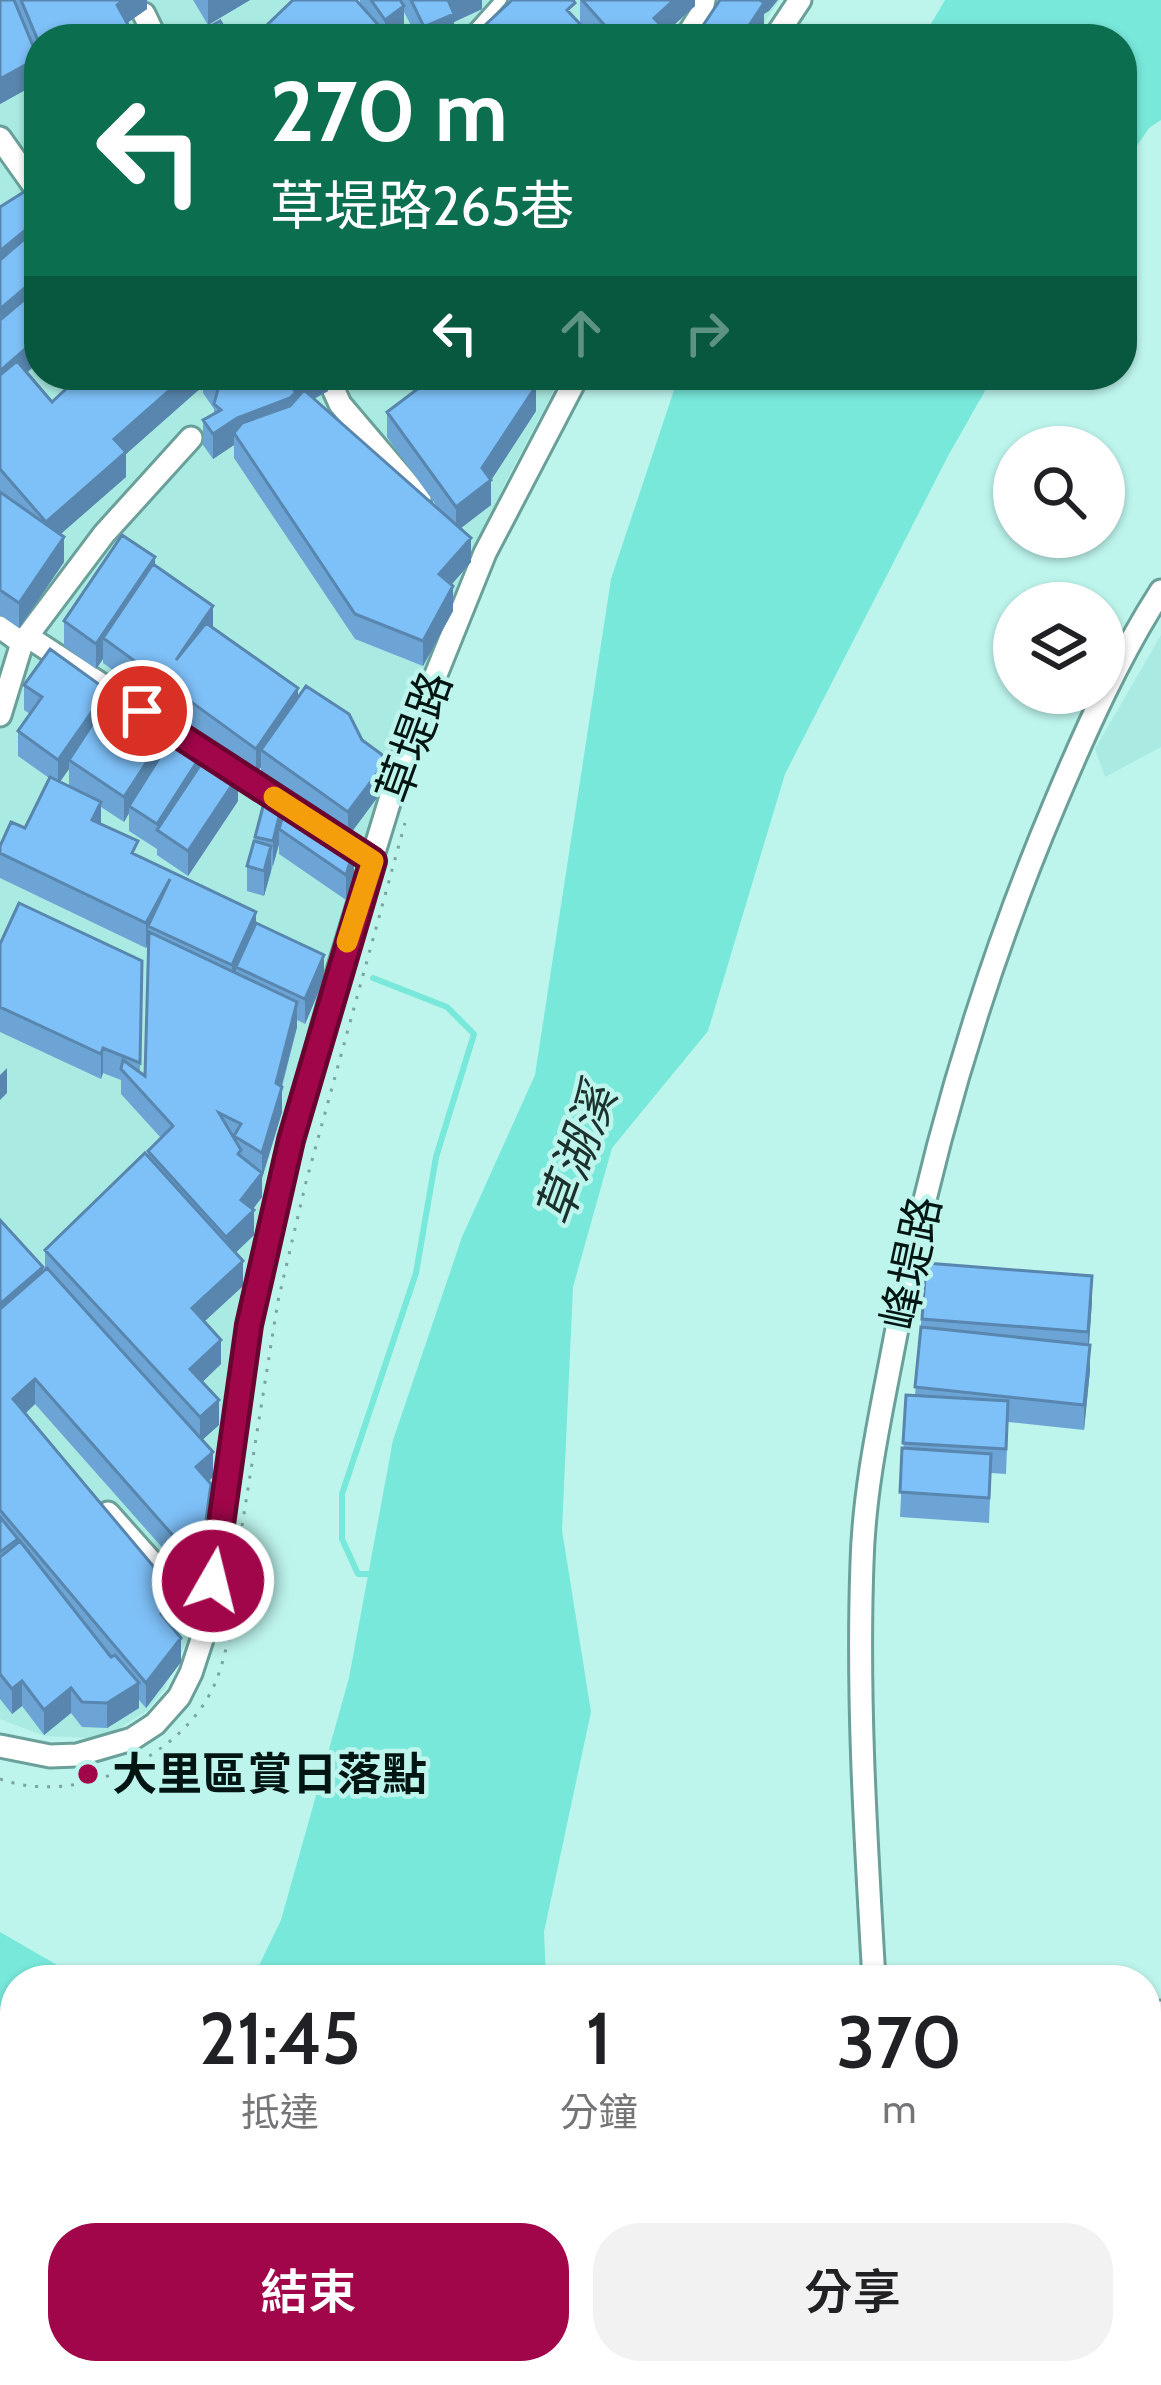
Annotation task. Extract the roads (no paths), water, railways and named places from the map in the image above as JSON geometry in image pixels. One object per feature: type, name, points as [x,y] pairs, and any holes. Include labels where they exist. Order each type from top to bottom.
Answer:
[{"type":"street","points":[[144,14],[149,24]]},
{"type":"street","points":[[0,138],[24,172]]},
{"type":"street","points":[[334,390],[340,404],[429,509]]},
{"type":"street","name":"草堤路","points":[[0,1746],[50,1756],[77,1755],[132,1738],[154,1724],[191,1673],[207,1624],[249,1325],[363,855],[478,549],[569,390]]},
{"type":"street","points":[[0,715],[25,639],[104,534],[191,438]]},
{"type":"street","name":"峰堤路","points":[[873,1965],[864,1812],[862,1561],[870,1470],[917,1222],[969,1029],[1023,880],[1085,732],[1161,590]]},
{"type":"street","points":[[0,626],[315,824]]},
{"type":"street","points":[[90,1493],[207,1624]]},
{"type":"lane","points":[[479,24],[501,0]]},
{"type":"water","points":[[945,0],[1161,0],[1161,120],[1137,146],[1137,24],[931,24]]},
{"type":"water","name":"草湖溪","points":[[674,390],[985,390],[785,774],[708,1031],[612,1148],[573,1287],[562,1530],[591,1712],[544,1932],[545,1965],[259,1965],[281,1920],[349,1678],[393,1440],[462,1237],[535,1075],[611,579]]},
{"type":"water","points":[[0,1932],[57,1965],[0,1965]]},
{"type":"waterway","points":[[373,978],[447,1007],[474,1034],[436,1157],[416,1273],[342,1494],[342,1539],[358,1574],[375,1574]]},
{"type":"place","name":"大里區賞日落點","points":[[88,1774]]}]
